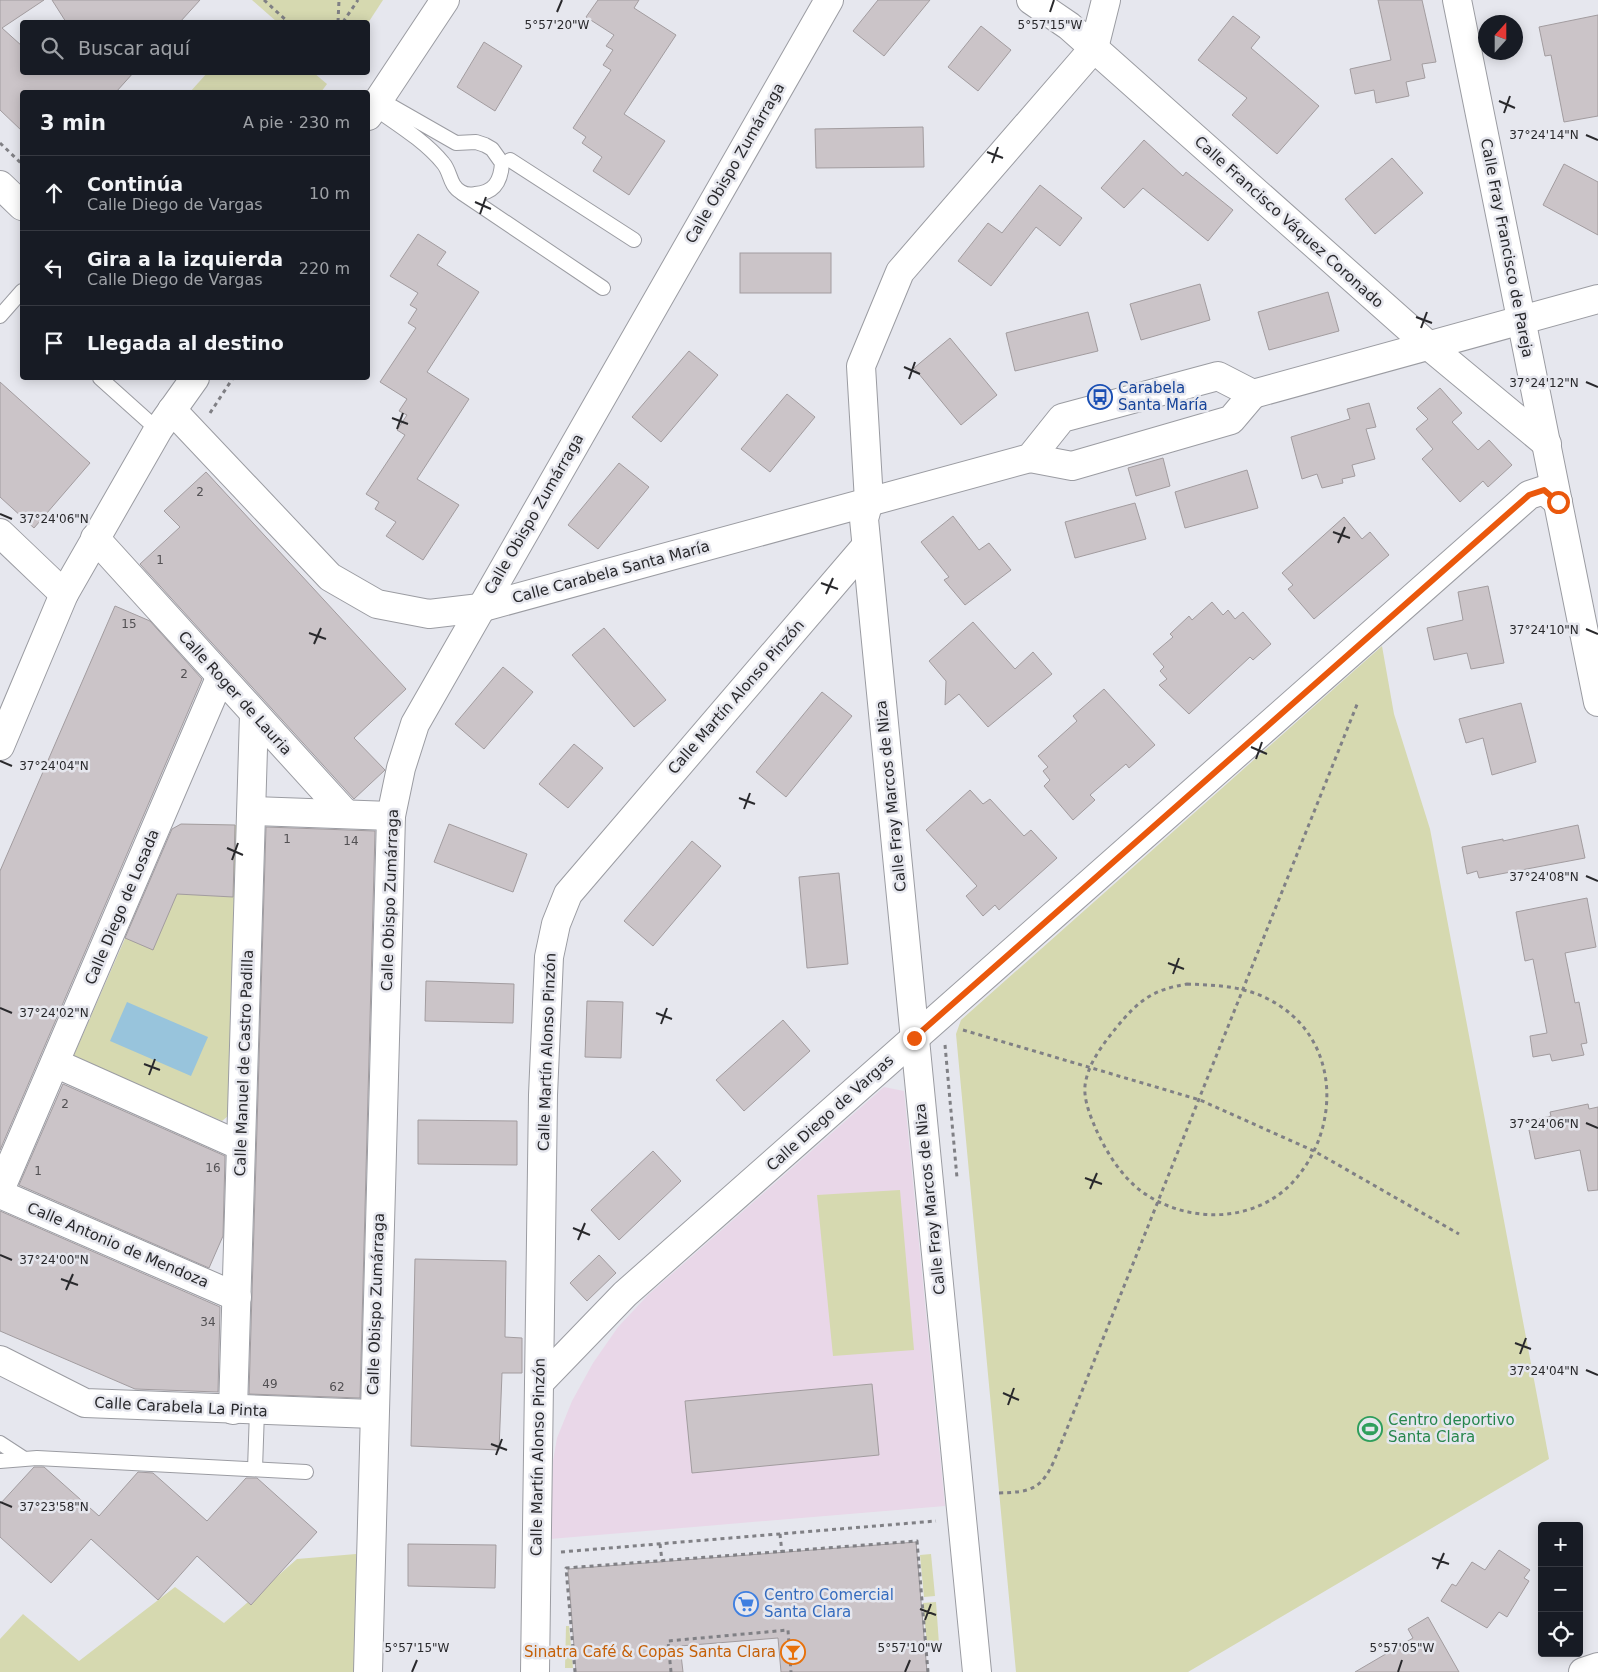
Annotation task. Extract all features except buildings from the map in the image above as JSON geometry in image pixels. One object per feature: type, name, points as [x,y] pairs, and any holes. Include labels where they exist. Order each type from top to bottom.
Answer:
[{"type":"street","points":[[373,107],[445,0]]},
{"type":"street","name":"Calle Obispo Zumárraga","points":[[368,1672],[373,1414],[391,816],[400,768],[415,724],[829,0]]},
{"type":"street","name":"Calle Francisco Váquez Coronado","points":[[1031,0],[1069,26],[1430,346],[1547,444]]},
{"type":"street","name":"Calle Fray Marcos de Niza","points":[[977,1672],[866,546],[864,519],[869,500],[861,366],[900,272],[1094,48],[1106,0]]},
{"type":"street","name":"Calle Fray Francisco de Pareja","points":[[1457,0],[1598,702]]},
{"type":"street","points":[[0,185],[20,204]]},
{"type":"street","points":[[1030,458],[1062,418],[1218,376],[1253,394],[1598,300]]},
{"type":"street","points":[[0,746],[64,594],[165,420],[194,380]]},
{"type":"street","name":"Calle Carabela Santa María","points":[[165,420],[330,577],[378,604],[428,614],[480,608],[869,500],[1030,458],[1072,466],[1231,420],[1253,394]]},
{"type":"street","name":"Calle Diego de Vargas","points":[[539,1383],[625,1294],[1529,495],[1544,490],[1558,502]]},
{"type":"street","points":[[0,534],[64,594]]},
{"type":"street","name":"Calle Roger de Lauria","points":[[95,538],[220,678],[346,814]]},
{"type":"street","name":"Calle Martín Alonso Pinzón","points":[[535,1672],[543,1095],[549,957],[556,924],[568,894],[866,546]]},
{"type":"street","name":"Calle Diego de Losada","points":[[0,1192],[220,678]]},
{"type":"street","name":"Calle Manuel de Castro Padilla","points":[[245,1410],[237,1296],[254,715]]},
{"type":"street","points":[[252,811],[391,816]]},
{"type":"street","points":[[55,1063],[241,1146]]},
{"type":"street","name":"Calle Antonio de Mendoza","points":[[0,1192],[237,1296]]},
{"type":"street","name":"Calle Carabela La Pinta","points":[[0,1360],[85,1403],[373,1414]]},
{"type":"street","points":[[1584,1672],[1598,1667]]},
{"type":"lane","points":[[373,107],[456,143],[476,142],[492,149],[502,164],[498,182],[486,193],[468,195],[459,191]]},
{"type":"lane","points":[[373,107],[405,129],[442,162],[448,169],[452,183],[459,191],[603,288]]},
{"type":"lane","points":[[510,160],[634,240]]},
{"type":"lane","points":[[0,316],[20,299]]},
{"type":"lane","points":[[103,380],[165,420]]},
{"type":"lane","points":[[245,1410],[255,1469]]},
{"type":"lane","points":[[0,1443],[23,1458]]},
{"type":"lane","points":[[0,1461],[23,1458],[306,1472]]},
{"type":"path","points":[[264,0],[286,20]]},
{"type":"path","points":[[338,20],[339,0]]},
{"type":"path","points":[[344,20],[358,0]]},
{"type":"path","points":[[0,143],[20,162]]},
{"type":"path","points":[[205,421],[232,380]]},
{"type":"path","points":[[999,1493],[1021,1492],[1033,1488],[1046,1479],[1160,1202],[1358,702]]},
{"type":"path","points":[[1187,984],[1216,985],[1245,990],[1268,999],[1290,1013],[1306,1031],[1319,1053],[1326,1077],[1328,1103],[1324,1127],[1314,1151],[1303,1170],[1288,1187],[1269,1200],[1248,1210],[1226,1215],[1203,1215],[1181,1211],[1140,1191],[1125,1175],[1099,1136],[1086,1101],[1085,1082],[1090,1067],[1110,1035],[1126,1016],[1144,999],[1162,988],[1187,984]]},
{"type":"path","points":[[958,1028],[1200,1100],[1314,1151],[1459,1234]]},
{"type":"path","points":[[536,1554],[962,1519]]},
{"type":"path","points":[[780,1534],[782,1552]]},
{"type":"path","points":[[574,1672],[566,1568],[918,1541],[928,1671]]},
{"type":"path","points":[[660,1544],[662,1561]]},
{"type":"path","points":[[671,1672],[668,1640],[788,1630],[791,1672]]},
{"type":"shaded area","points":[[884,1087],[904,1091],[945,1506],[550,1539],[553,1461],[557,1438],[572,1401],[593,1363],[618,1327],[648,1295]]},
{"type":"green space","points":[[252,0],[383,0],[370,20],[275,20]]},
{"type":"green space","points":[[205,75],[316,75],[327,84],[322,90],[192,90]]},
{"type":"green space","points":[[1382,646],[1394,714],[1430,829],[1549,1459],[1188,1672],[1016,1672],[956,1034],[961,1020]]},
{"type":"green space","points":[[181,824],[236,825],[228,1116],[222,1121],[73,1057],[173,829]]},
{"type":"green space","points":[[900,1190],[914,1350],[833,1356],[817,1195]]},
{"type":"green space","points":[[356,1554],[358,1672],[0,1672],[0,1639],[23,1614],[79,1661],[175,1587],[224,1623],[297,1559]]},
{"type":"green space","points":[[931,1554],[935,1596],[924,1597],[920,1555]]},
{"type":"green space","points":[[936,1602],[939,1644],[927,1645],[923,1603]]},
{"type":"green space","points":[[566,1626],[569,1626],[573,1668],[565,1668]]},
{"type":"water","points":[[127,1002],[208,1037],[191,1076],[110,1041]]},
{"type":"place","name":"Carabela Santa María","points":[[1100,397]]},
{"type":"place","name":"Centro deportivo Santa Clara","points":[[1370,1429]]},
{"type":"place","name":"Centro Comercial Santa Clara","points":[[746,1604]]},
{"type":"place","name":"Sinatra Café & Copas Santa Clara","points":[[793,1652]]},
{"type":"route","points":[[914,1038],[1529,495],[1544,490],[1558,502]]}]
